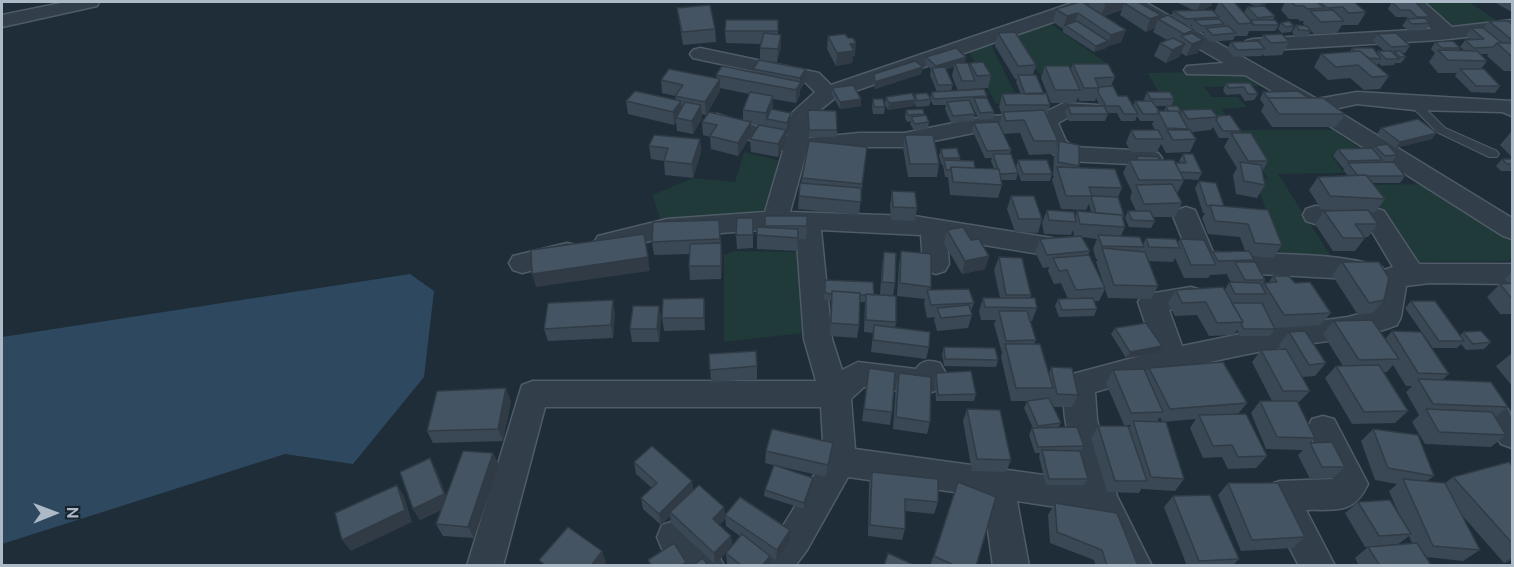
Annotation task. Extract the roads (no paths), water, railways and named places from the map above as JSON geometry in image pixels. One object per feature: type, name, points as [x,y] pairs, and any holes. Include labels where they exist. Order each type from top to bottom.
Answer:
[{"type":"street","points":[[2,21],[90,2]]},
{"type":"street","points":[[775,220],[796,147],[803,113],[827,93],[1092,2]]},
{"type":"street","points":[[1132,2],[1314,106],[1512,230]]},
{"type":"street","points":[[1414,2],[1448,39]]},
{"type":"street","points":[[1212,47],[1448,39],[1512,26]]},
{"type":"street","points":[[700,54],[812,77],[827,93]]},
{"type":"street","points":[[1194,70],[1250,69]]},
{"type":"street","points":[[1314,106],[1357,98],[1414,103],[1506,101]]},
{"type":"street","points":[[707,118],[796,147],[859,140],[904,140],[988,123],[1046,121],[1064,110],[1090,110]]},
{"type":"street","points":[[1046,121],[1056,145],[1068,154],[1150,158]]},
{"type":"street","points":[[1135,566],[1101,498],[1081,420],[1080,384],[1172,359],[1279,338],[1369,325],[1387,317],[1403,276],[1375,216],[1315,214]]},
{"type":"street","points":[[1186,216],[1203,261],[1333,268],[1403,276],[1430,273],[1512,274]]},
{"type":"street","points":[[522,262],[667,228],[775,220],[914,225],[1052,247]]},
{"type":"street","points":[[772,566],[795,538],[840,461],[835,394],[818,339],[808,221]]},
{"type":"street","points":[[933,228],[936,264]]},
{"type":"street","points":[[1172,359],[1152,302],[1191,297]]},
{"type":"street","points":[[485,566],[532,394],[835,394],[858,374],[924,382],[930,372]]},
{"type":"street","points":[[1318,566],[1280,496],[1343,494],[1352,484],[1323,429]]},
{"type":"street","points":[[840,461],[1101,498]]},
{"type":"street","points":[[998,484],[1011,566]]},
{"type":"street","points":[[674,537],[707,566]]},
{"type":"lane","points":[[1414,103],[1441,130],[1493,154]]},
{"type":"water","points":[[410,274],[434,291],[424,377],[353,464],[285,454],[2,544],[2,337]]}]
